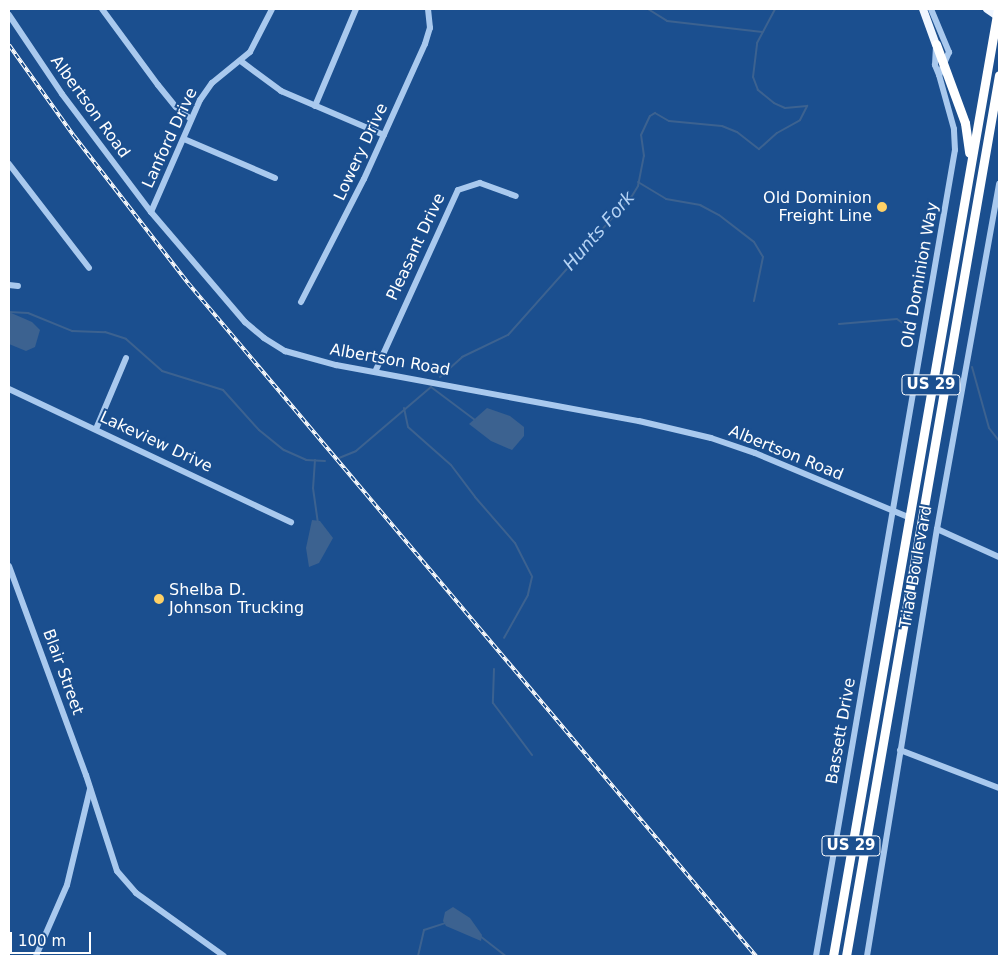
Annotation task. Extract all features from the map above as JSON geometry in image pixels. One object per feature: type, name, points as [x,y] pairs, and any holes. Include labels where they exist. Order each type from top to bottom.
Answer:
[{"type":"highway","name":"US 29","points":[[833,956],[998,9]]},
{"type":"highway","points":[[936,44],[941,72],[968,134],[962,214]]},
{"type":"highway","name":"US 29","points":[[846,956],[999,75]]},
{"type":"highway","points":[[987,149],[999,112]]},
{"type":"main road","points":[[923,9],[936,44]]},
{"type":"main road","points":[[987,9],[999,17]]},
{"type":"street","points":[[102,9],[158,85],[176,107],[191,119]]},
{"type":"street","name":"Lanford Drive","points":[[151,212],[191,119],[212,83],[242,62],[258,41],[272,9]]},
{"type":"street","points":[[315,106],[356,9]]},
{"type":"street","name":"Lowery Drive","points":[[301,302],[384,134],[427,40],[428,9]]},
{"type":"street","name":"Old Dominion Way","points":[[892,511],[954,150],[954,129],[941,72],[949,56],[948,47],[931,9]]},
{"type":"street","name":"Albertson Road","points":[[9,15],[62,94],[151,212],[216,291],[264,338],[305,358],[660,426],[711,438],[755,452],[908,517]]},
{"type":"street","points":[[242,62],[268,84],[315,106],[384,134]]},
{"type":"street","points":[[184,139],[275,178]]},
{"type":"street","points":[[9,164],[89,268]]},
{"type":"street","name":"Pleasant Drive","points":[[375,372],[458,190],[480,183],[516,196]]},
{"type":"street","name":"Triad Boulevard","points":[[867,956],[936,529],[999,184]]},
{"type":"street","points":[[9,285],[18,286]]},
{"type":"street","points":[[96,429],[126,358]]},
{"type":"street","name":"Lakeview Drive","points":[[9,388],[291,522]]},
{"type":"street","name":"Bassett Drive","points":[[816,956],[892,511]]},
{"type":"street","points":[[936,529],[999,557]]},
{"type":"street","name":"Blair Street","points":[[9,566],[90,788],[110,856],[126,883],[224,956]]},
{"type":"street","points":[[900,750],[999,788]]},
{"type":"street","points":[[36,956],[67,885],[90,788]]},
{"type":"water","points":[[9,312],[32,322],[40,330],[35,347],[26,351],[9,344]]},
{"type":"water","points":[[487,408],[510,416],[524,427],[524,436],[512,450],[491,441],[469,424]]},
{"type":"water","points":[[312,520],[320,521],[333,538],[319,563],[309,567],[306,548]]},
{"type":"water","points":[[453,907],[470,918],[482,935],[481,941],[446,926],[443,921],[445,912]]},
{"type":"waterway","points":[[648,9],[667,21],[762,32]]},
{"type":"waterway","name":"Hunts Fork","points":[[440,377],[462,357],[508,335],[632,196],[638,186],[644,156],[641,135],[650,116],[655,113],[669,121],[722,126],[737,132],[759,149],[777,133],[800,120],[807,106],[785,108],[774,103],[758,90],[753,77],[757,43],[775,9]]},
{"type":"waterway","points":[[638,182],[666,199],[700,205],[719,215],[754,242],[763,257],[754,301]]},
{"type":"waterway","name":"Hunts Fork","points":[[9,312],[28,313],[72,331],[105,332],[126,339],[162,371],[223,390],[259,430],[284,450],[306,460],[325,461]]},
{"type":"waterway","points":[[839,324],[897,319],[913,331]]},
{"type":"waterway","points":[[972,367],[989,428],[999,441]]},
{"type":"waterway","name":"Hunts Fork","points":[[339,458],[356,451],[431,387],[475,420]]},
{"type":"waterway","points":[[404,408],[408,427],[451,465],[475,497],[515,543],[532,577],[528,595],[504,638]]},
{"type":"waterway","points":[[315,460],[313,488],[318,522]]},
{"type":"waterway","points":[[494,669],[493,703],[532,755]]},
{"type":"waterway","points":[[418,956],[424,930],[446,923]]},
{"type":"waterway","points":[[480,936],[506,956]]},
{"type":"railway","points":[[9,45],[74,136],[188,283],[756,956]]},
{"type":"place","name":"Old Dominion Freight Line","points":[[882,207]]},
{"type":"place","name":"Shelba D. Johnson Trucking","points":[[159,599]]}]
